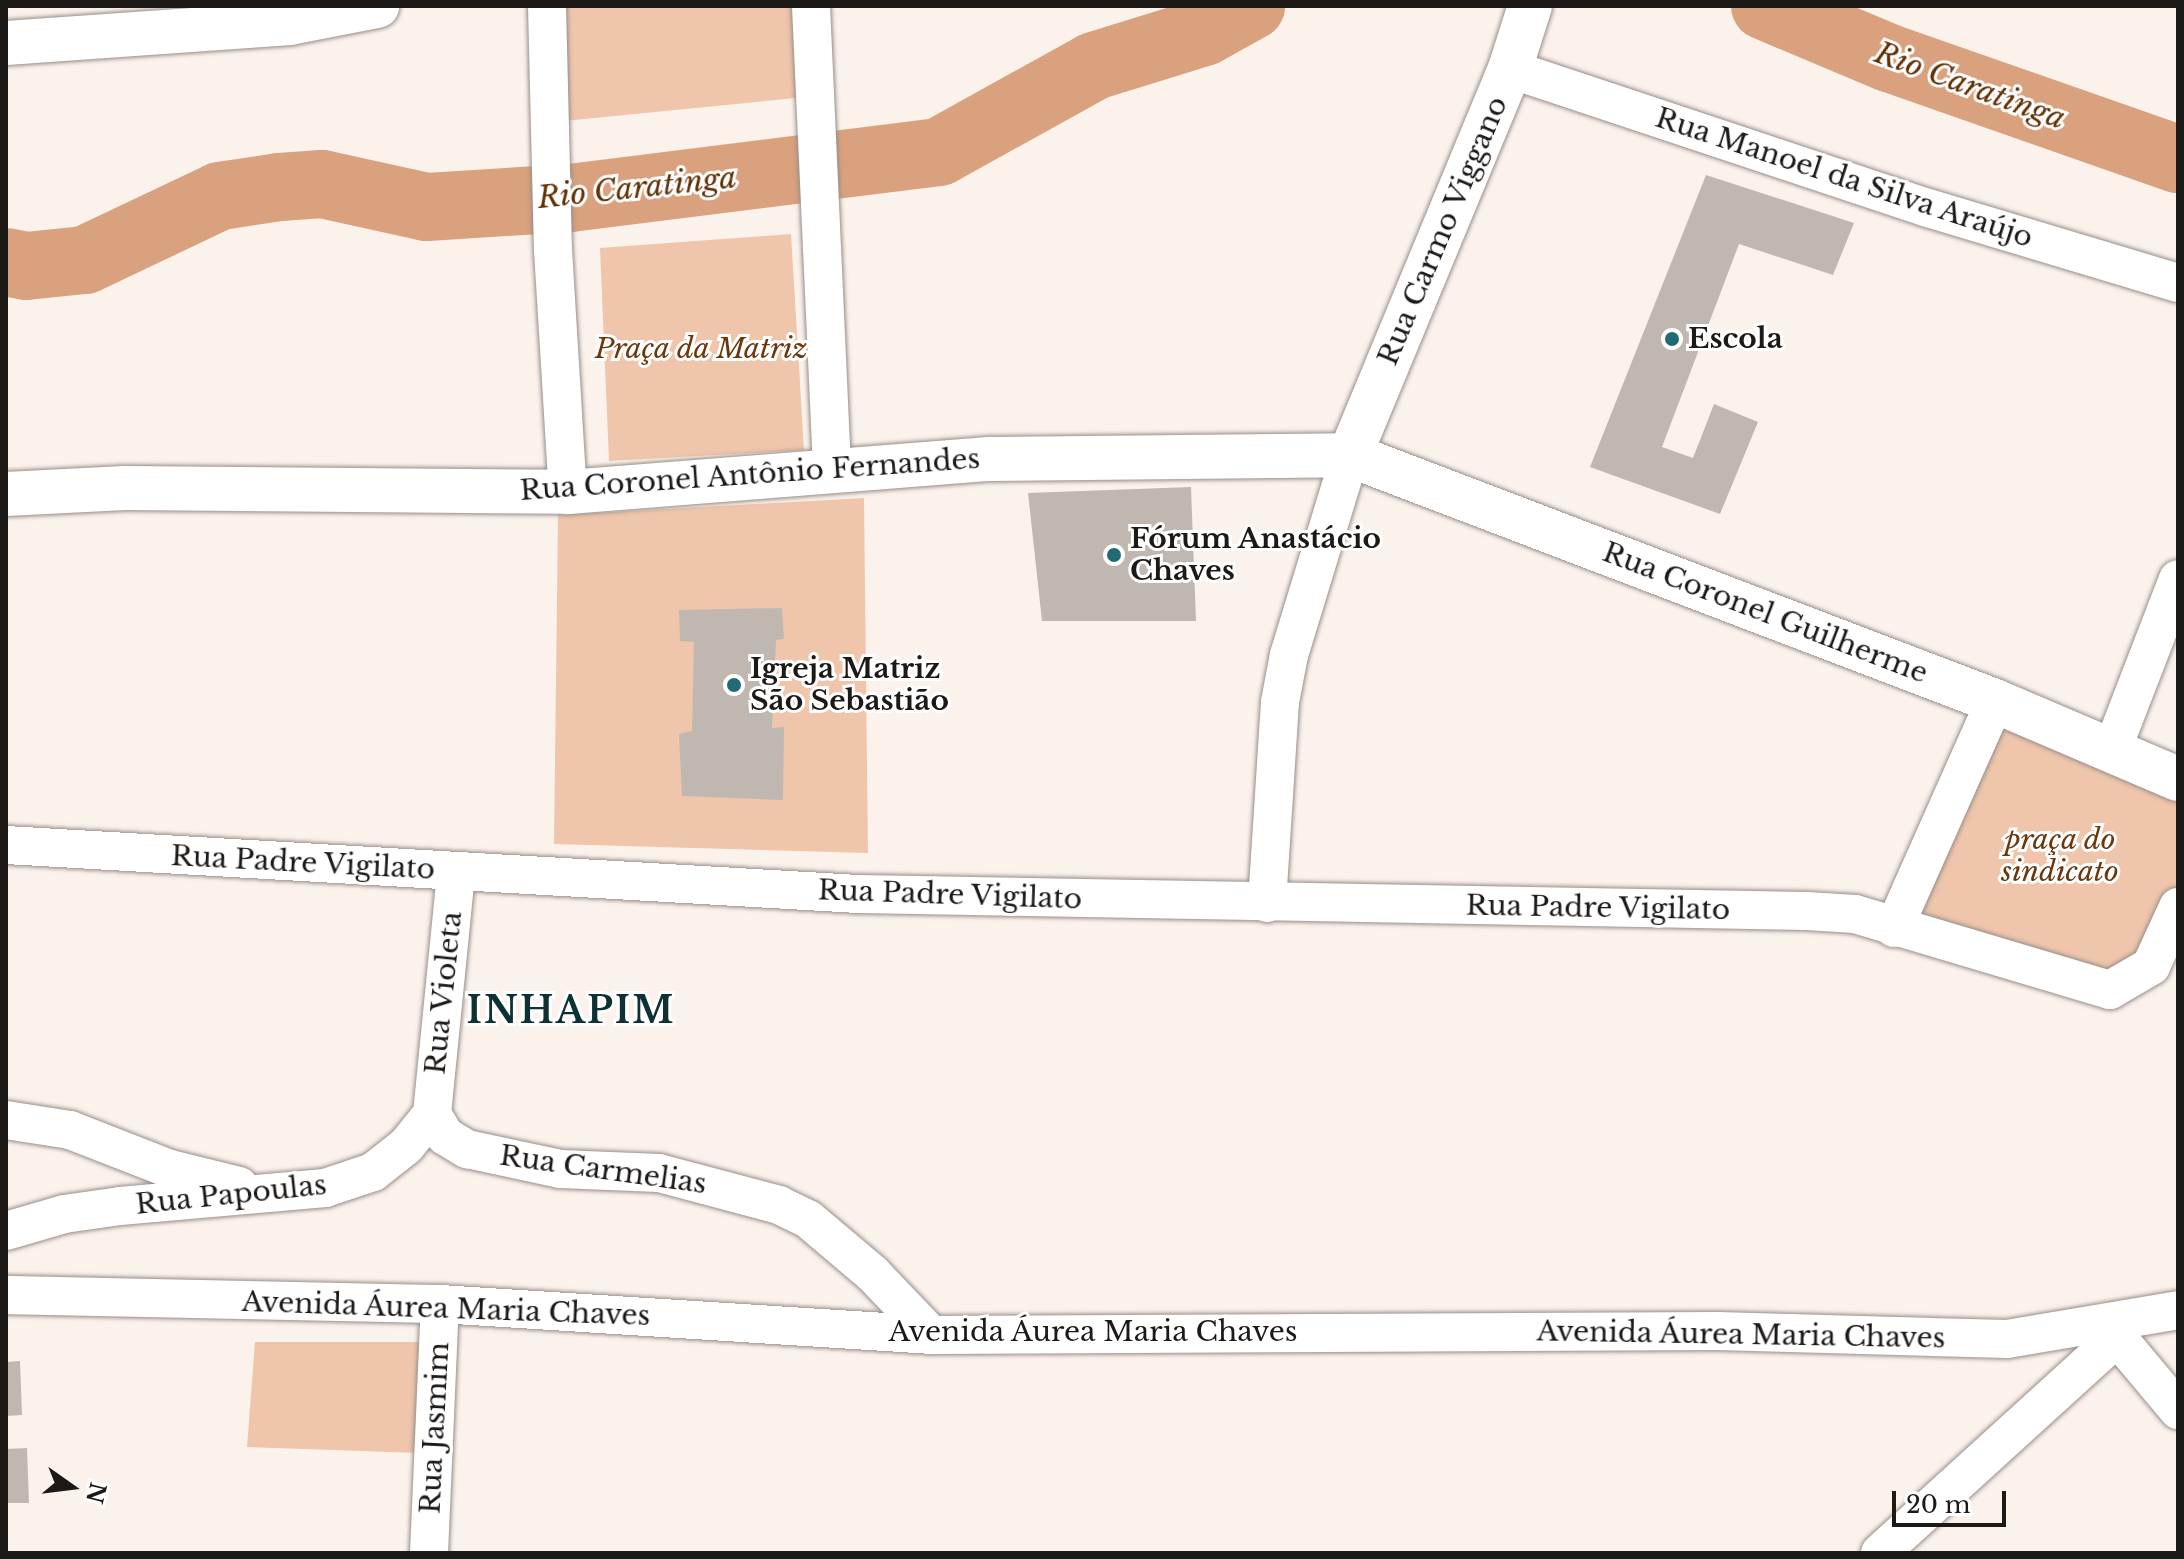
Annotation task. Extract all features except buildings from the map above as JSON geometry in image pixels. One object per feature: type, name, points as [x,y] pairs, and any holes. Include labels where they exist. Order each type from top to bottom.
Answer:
[{"type":"street","points":[[6,43],[290,23],[377,6]]},
{"type":"street","points":[[547,6],[553,250],[568,492]]},
{"type":"street","points":[[811,6],[824,228],[832,472]]},
{"type":"street","name":"Rua Carmo Viggano","points":[[1350,455],[1510,69],[1529,8]]},
{"type":"street","name":"Rua Manoel da Silva Araújo","points":[[1510,69],[1928,208],[2178,283]]},
{"type":"street","points":[[1267,903],[1280,702],[1289,655],[1350,455]]},
{"type":"street","name":"Rua Coronel Antônio Fernandes","points":[[6,494],[125,488],[568,492],[990,459],[1350,455]]},
{"type":"street","name":"Rua Coronel Guilherme","points":[[1350,455],[1995,701],[2178,779]]},
{"type":"street","points":[[2112,750],[2178,579]]},
{"type":"street","points":[[1894,928],[1995,701]]},
{"type":"street","name":"Rua Padre Vigilato","points":[[6,845],[859,894],[1855,914],[2110,990],[2151,966],[2178,907]]},
{"type":"street","name":"Rua Violeta","points":[[432,1114],[456,872]]},
{"type":"street","name":"Rua Papoulas","points":[[6,1231],[64,1214],[120,1206],[277,1195],[325,1188],[373,1172],[406,1146],[432,1114]]},
{"type":"street","name":"Rua Carmelias","points":[[432,1114],[445,1136],[467,1149],[505,1159],[560,1169],[659,1173],[779,1205],[808,1219],[873,1274],[931,1335]]},
{"type":"street","points":[[6,1120],[70,1130],[170,1169],[277,1195]]},
{"type":"street","name":"Avenida Áurea Maria Chaves","points":[[6,1295],[440,1304],[931,1335],[1717,1331],[2007,1339],[2112,1331],[2178,1310]]},
{"type":"street","name":"Rua Jasmim","points":[[429,1553],[440,1304]]},
{"type":"street","points":[[1880,1553],[2112,1331],[2178,1410]]},
{"type":"green space","points":[[560,6],[800,6],[806,97],[564,121]]},
{"type":"green space","name":"Praça da Matriz","points":[[791,234],[804,450],[609,461],[600,248]]},
{"type":"green space","points":[[864,498],[868,853],[554,844],[558,515]]},
{"type":"green space","name":"praça do sindicato","points":[[1995,701],[2178,779],[2178,907],[2132,980],[1894,928]]},
{"type":"green space","points":[[255,1342],[424,1342],[418,1453],[247,1447]]},
{"type":"waterway","name":"Rio Caratinga","points":[[6,262],[26,266],[85,260],[220,196],[280,187],[322,184],[427,207],[570,198],[939,152],[1094,66],[1204,32],[1251,6]]},
{"type":"waterway","name":"Rio Caratinga","points":[[1765,6],[1889,58],[2178,159]]},
{"type":"place","name":"Escola","points":[[1672,339]]},
{"type":"place","name":"Fórum Anastácio Chaves","points":[[1114,555]]},
{"type":"place","name":"Igreja Matriz São Sebastião","points":[[734,685]]},
{"type":"district","name":"INHAPIM","points":[[571,1011]]}]
